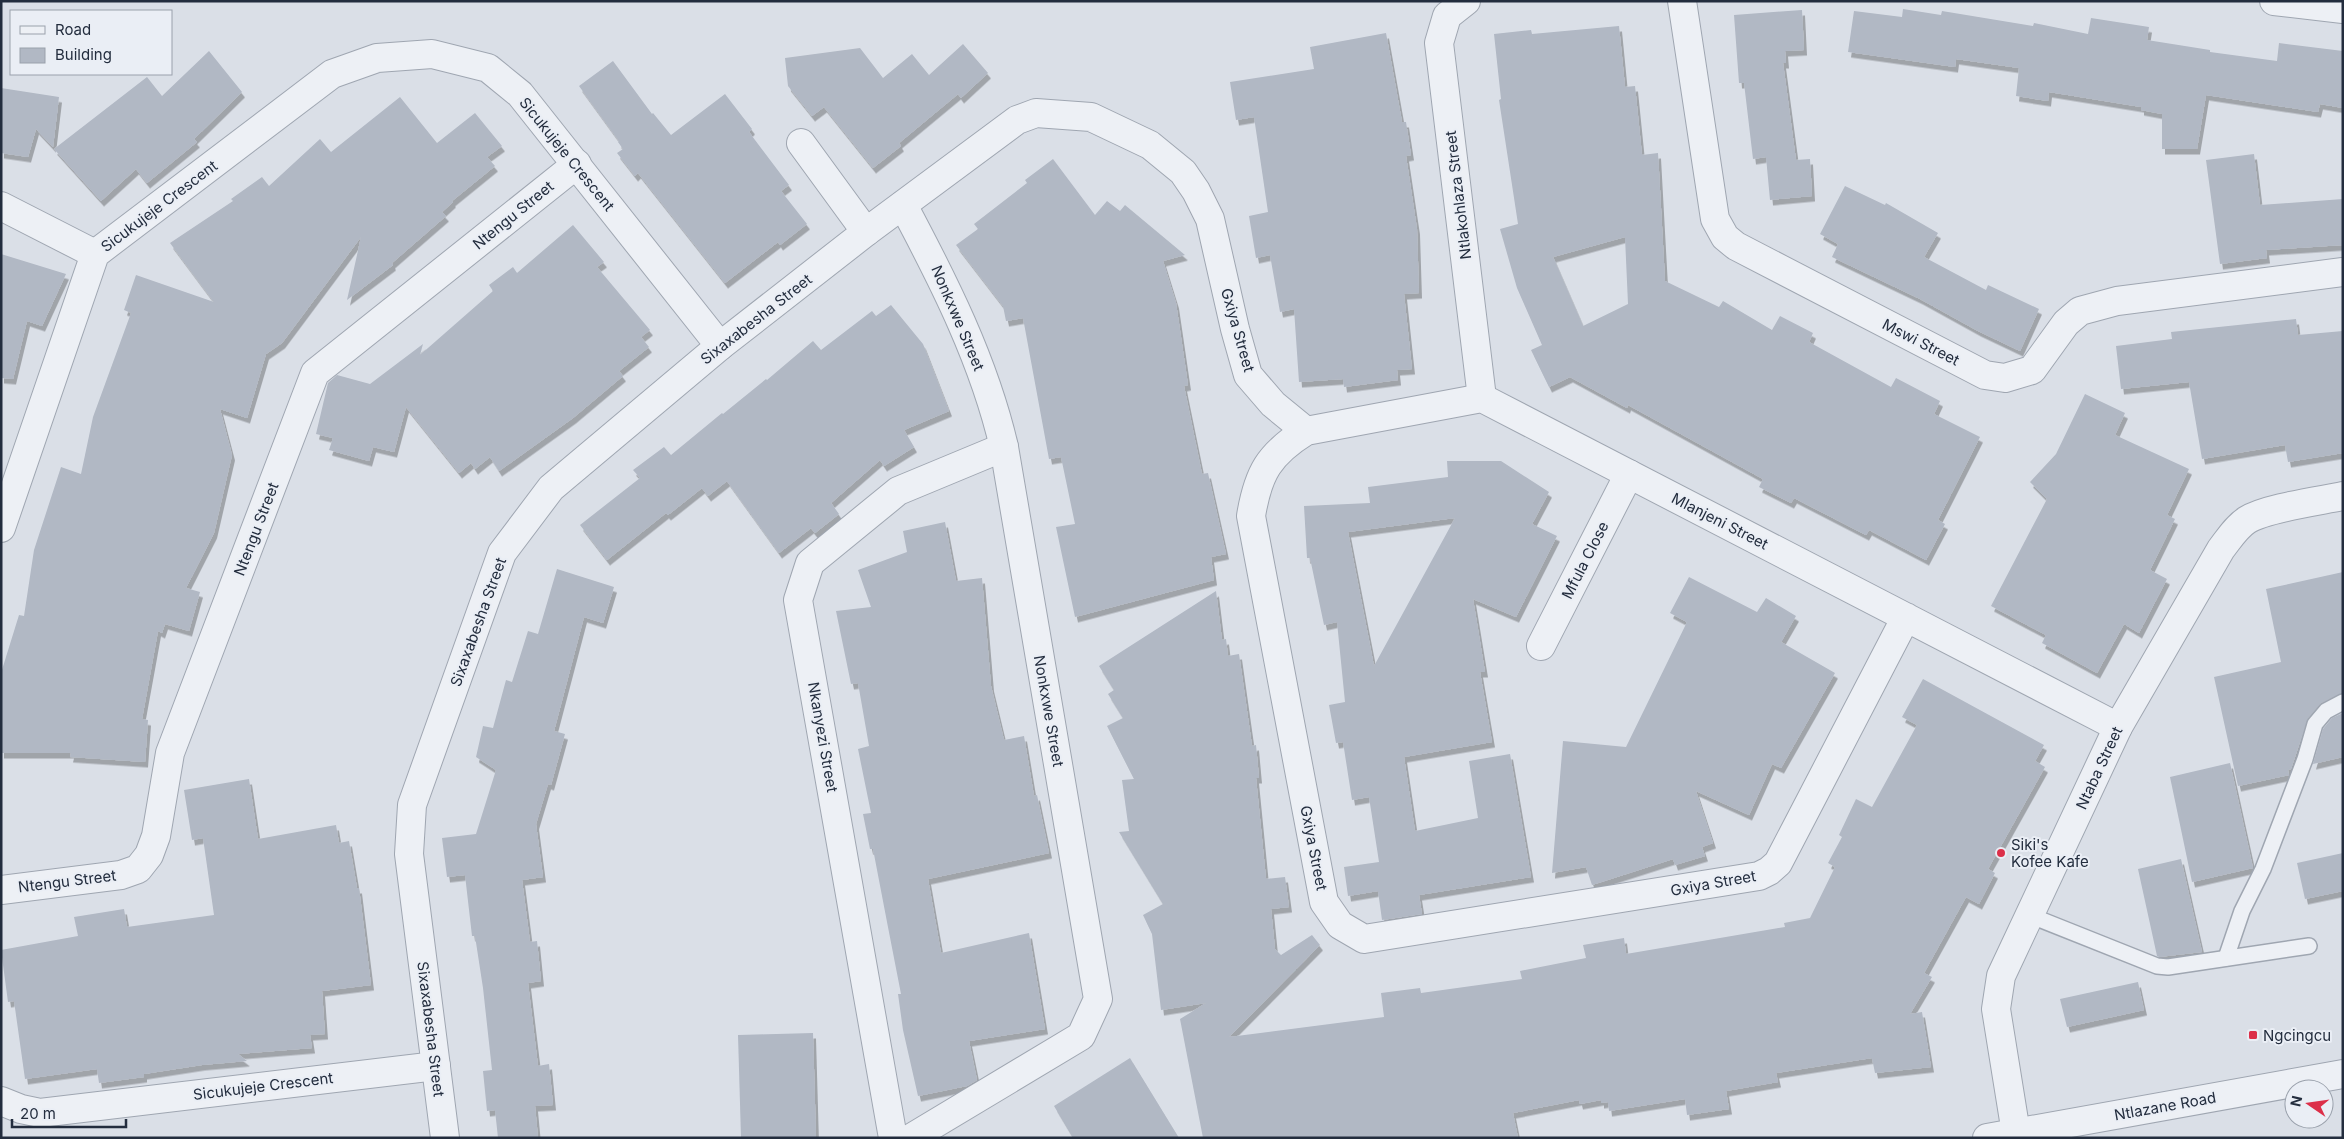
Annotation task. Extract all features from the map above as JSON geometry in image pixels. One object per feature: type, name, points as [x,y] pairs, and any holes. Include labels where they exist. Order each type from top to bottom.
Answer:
[{"type":"street","name":"Ntlakohlaza Street","points":[[1466,1],[1447,16],[1439,43],[1482,398]]},
{"type":"street","name":"Mswi Street","points":[[1682,1],[1715,219],[1726,237],[1736,246],[1985,375],[2005,378],[2032,370],[2066,323],[2080,311],[2117,301],[2343,272]]},
{"type":"street","points":[[2274,1],[2343,8]]},
{"type":"street","name":"Sicukujeje Crescent","points":[[1,528],[95,254],[332,74],[377,58],[432,54],[488,68],[520,94],[720,346]]},
{"type":"street","name":"Sixaxabesha Street","points":[[445,1138],[409,854],[412,806],[502,553],[551,488],[720,346],[866,232],[1017,120],[1036,113],[1091,117],[1150,145]]},
{"type":"street","points":[[801,143],[866,232]]},
{"type":"street","name":"Gxiya Street","points":[[1150,145],[1183,172],[1196,191],[1210,218],[1235,330],[1248,375],[1273,404],[1306,431],[1285,444],[1267,464],[1255,489],[1251,516],[1324,902],[1340,925],[1364,939],[1750,877],[1769,872],[1778,863],[1906,617]]},
{"type":"street","name":"Ntengu Street","points":[[1,890],[121,875],[138,869],[149,855],[156,836],[170,753],[315,373],[577,164]]},
{"type":"street","name":"Nonkxwe Street","points":[[903,205],[947,287],[994,403],[1004,446],[1098,999],[1081,1036],[911,1138]]},
{"type":"street","name":"Sicukujeje Crescent","points":[[1,206],[95,254]]},
{"type":"street","points":[[1306,431],[1482,398]]},
{"type":"street","name":"Mlanjeni Street","points":[[1482,398],[2118,727]]},
{"type":"street","name":"Nkanyezi Street","points":[[893,1138],[798,600],[810,562],[898,491],[1004,446]]},
{"type":"street","name":"Mfula Close","points":[[1541,646],[1628,474]]},
{"type":"street","name":"Ntaba Street","points":[[2016,1133],[1996,1009],[2001,976],[2118,727],[2221,549],[2234,531],[2247,520],[2262,514],[2343,496]]},
{"type":"street","name":"Sicukujeje Crescent","points":[[1,1101],[21,1109],[40,1113],[436,1066]]},
{"type":"street","name":"Ntlazane Road","points":[[1987,1138],[2343,1074]]},
{"type":"lane","points":[[2226,958],[2242,912],[2263,869],[2305,759],[2315,724],[2326,711],[2343,702]]},
{"type":"lane","points":[[2029,915],[2157,966],[2168,967],[2309,946]]},
{"type":"building","points":[[1903,9],[1941,15],[1942,11],[2033,26],[2034,23],[2088,34],[2091,18],[2149,27],[2147,40],[2210,50],[2210,52],[2277,61],[2279,43],[2343,51],[2343,108],[2320,104],[2318,112],[2206,95],[2197,149],[2162,149],[2162,114],[2141,110],[2141,107],[2049,92],[2048,101],[2016,96],[2019,68],[1956,59],[1955,67],[1848,52],[1854,11],[1902,17]]},
{"type":"building","points":[[1802,10],[1804,50],[1785,51],[1786,63],[1783,63],[1796,160],[1810,159],[1812,196],[1770,200],[1766,157],[1753,159],[1744,83],[1739,83],[1734,15]]},
{"type":"building","points":[[1619,26],[1625,87],[1635,86],[1642,155],[1658,153],[1665,281],[1719,307],[1723,301],[1772,330],[1780,316],[1813,333],[1809,342],[1891,387],[1896,378],[1940,401],[1934,414],[1980,437],[1938,520],[1945,524],[1926,560],[1869,530],[1866,535],[1794,498],[1791,503],[1759,487],[1763,479],[1628,405],[1627,408],[1570,377],[1549,387],[1531,350],[1542,345],[1517,288],[1500,229],[1518,224],[1499,100],[1501,99],[1494,34],[1531,30],[1532,34]],"holes":[[[1625,237],[1628,304],[1583,326],[1553,257]]]},
{"type":"building","points":[[1386,33],[1402,122],[1406,122],[1411,155],[1406,156],[1417,229],[1419,293],[1404,294],[1412,369],[1397,370],[1398,380],[1344,387],[1343,379],[1299,382],[1294,309],[1280,312],[1270,255],[1256,258],[1249,216],[1268,212],[1254,117],[1236,120],[1230,82],[1314,69],[1310,47]]},
{"type":"building","points":[[963,44],[988,73],[961,98],[958,94],[899,143],[901,146],[873,168],[824,107],[812,116],[788,86],[785,58],[860,48],[883,78],[912,54],[929,75]]},
{"type":"building","points":[[209,51],[242,92],[194,139],[197,142],[147,183],[136,169],[101,201],[54,149],[147,77],[162,96]]},
{"type":"building","points":[[613,61],[652,114],[671,135],[725,94],[752,129],[749,132],[789,185],[781,191],[807,224],[780,245],[778,242],[725,283],[638,173],[635,176],[617,153],[623,149],[619,141],[579,86]]},
{"type":"building","points":[[1,88],[59,97],[53,147],[36,129],[28,157],[1,153]]},
{"type":"building","points":[[400,97],[437,143],[475,113],[502,146],[487,157],[495,166],[452,201],[442,212],[446,216],[392,263],[393,265],[347,300],[361,237],[282,343],[266,354],[247,418],[220,409],[232,455],[214,533],[186,588],[200,592],[189,631],[165,624],[162,633],[158,631],[142,719],[148,720],[145,762],[70,757],[71,753],[1,753],[1,673],[19,615],[24,616],[34,550],[61,467],[81,474],[93,417],[131,313],[124,310],[136,275],[214,302],[170,243],[233,201],[231,199],[262,177],[269,186],[320,139],[331,152]]},
{"type":"building","points":[[2254,154],[2260,205],[2343,199],[2343,245],[2266,250],[2267,258],[2220,264],[2206,160]]},
{"type":"building","points":[[1053,159],[1095,215],[1107,201],[1120,211],[1125,205],[1185,255],[1163,261],[1176,303],[1188,385],[1184,386],[1202,474],[1208,473],[1226,554],[1211,557],[1214,580],[1075,617],[1056,527],[1075,524],[1061,457],[1049,459],[1023,318],[1006,321],[1003,306],[956,245],[978,229],[974,224],[1027,183],[1025,180]]},
{"type":"building","points":[[1845,186],[1885,205],[1886,203],[1938,233],[1924,257],[1986,290],[1988,285],[2039,309],[2020,351],[1978,331],[1920,299],[1832,257],[1838,244],[1820,234]]},
{"type":"building","points":[[573,225],[604,262],[597,267],[650,330],[641,337],[649,347],[619,371],[623,376],[573,418],[499,471],[490,457],[475,469],[471,463],[459,473],[406,407],[394,452],[373,447],[369,461],[329,450],[333,438],[316,434],[328,383],[337,375],[370,384],[423,344],[420,355],[493,291],[489,285],[513,267],[517,273]]},
{"type":"building","points":[[1,254],[66,274],[42,326],[27,321],[13,379],[1,378]]},
{"type":"building","points":[[891,305],[923,344],[949,411],[904,430],[914,447],[884,466],[880,460],[831,503],[839,514],[815,533],[811,528],[779,553],[727,481],[708,496],[702,488],[668,515],[666,513],[607,560],[580,525],[640,478],[633,470],[664,447],[671,455],[722,413],[767,380],[813,341],[821,350],[872,311],[876,316]]},
{"type":"building","points":[[2296,319],[2298,335],[2343,331],[2343,453],[2288,462],[2285,445],[2202,459],[2189,382],[2121,389],[2116,346],[2172,339],[2171,332]]},
{"type":"building","points":[[2085,394],[2125,413],[2115,435],[2189,469],[2167,515],[2175,519],[2150,570],[2167,579],[2139,633],[2124,624],[2097,673],[2042,643],[2046,635],[1991,606],[2047,499],[2030,482],[2056,454]]},
{"type":"building","points":[[1447,461],[1501,461],[1549,492],[1532,524],[1557,536],[1516,617],[1473,599],[1485,672],[1480,672],[1492,742],[1404,757],[1415,831],[1478,818],[1469,761],[1510,754],[1531,877],[1419,895],[1422,914],[1382,920],[1378,891],[1348,896],[1344,867],[1379,862],[1369,797],[1352,800],[1343,742],[1336,743],[1329,705],[1345,702],[1337,622],[1324,625],[1310,558],[1307,558],[1304,506],[1370,503],[1368,487],[1448,477]],"holes":[[[1455,518],[1374,666],[1348,532]]]},
{"type":"building","points":[[945,522],[956,581],[982,578],[991,686],[1004,740],[1024,736],[1034,796],[1037,795],[1049,853],[928,879],[941,953],[1029,933],[1045,1029],[969,1041],[977,1080],[967,1086],[918,1096],[903,1030],[898,994],[901,994],[873,849],[870,849],[863,814],[871,813],[858,749],[869,746],[858,683],[851,684],[836,611],[871,607],[858,570],[907,552],[903,531]]},
{"type":"building","points":[[557,569],[614,587],[603,623],[584,617],[554,731],[565,734],[551,785],[548,784],[536,824],[543,877],[522,880],[530,942],[537,941],[541,981],[528,983],[538,1066],[549,1064],[553,1105],[535,1106],[538,1138],[498,1138],[495,1110],[487,1111],[483,1071],[492,1070],[483,988],[475,936],[472,936],[465,875],[447,877],[442,838],[476,834],[496,770],[476,757],[483,726],[493,728],[506,680],[512,682],[528,631],[538,634]]},
{"type":"building","points":[[2343,572],[2343,693],[2321,703],[2308,718],[2291,769],[2288,770],[2289,775],[2238,786],[2214,677],[2281,662],[2266,589]]},
{"type":"building","points":[[1689,577],[1757,612],[1766,598],[1796,616],[1781,642],[1835,673],[1781,768],[1772,764],[1749,815],[1696,791],[1713,843],[1702,847],[1705,856],[1675,865],[1673,859],[1592,885],[1586,867],[1552,873],[1563,741],[1626,747],[1687,622],[1670,613]]},
{"type":"building","points":[[1216,591],[1222,640],[1226,639],[1228,656],[1239,654],[1252,746],[1256,745],[1259,778],[1256,778],[1266,879],[1285,877],[1289,907],[1271,909],[1275,949],[1281,955],[1312,935],[1320,945],[1229,1037],[1384,1017],[1381,993],[1420,988],[1421,993],[1522,979],[1520,971],[1586,958],[1583,945],[1624,938],[1626,954],[1785,927],[1784,923],[1810,918],[1835,867],[1828,863],[1842,837],[1839,835],[1856,799],[1872,807],[1917,725],[1902,717],[1923,679],[2044,745],[2035,761],[2045,767],[1988,869],[1995,873],[1979,904],[1966,897],[1924,973],[1932,977],[1910,1014],[1922,1012],[1931,1067],[1875,1073],[1872,1058],[1776,1073],[1778,1082],[1726,1091],[1729,1109],[1687,1115],[1685,1099],[1609,1111],[1608,1102],[1601,1103],[1601,1100],[1580,1104],[1579,1100],[1513,1113],[1518,1138],[1203,1138],[1180,1019],[1206,1003],[1161,1010],[1152,934],[1143,915],[1163,904],[1119,832],[1129,831],[1122,780],[1134,779],[1107,726],[1123,718],[1108,694],[1114,690],[1099,666]]},
{"type":"building","points":[[2343,713],[2343,757],[2313,764],[2323,729],[2332,718]]},
{"type":"building","points":[[2230,763],[2253,868],[2192,882],[2170,777]]},
{"type":"building","points":[[249,779],[258,839],[336,825],[339,843],[349,841],[357,888],[359,888],[371,985],[322,991],[325,1034],[310,1035],[312,1048],[238,1054],[247,1061],[202,1065],[144,1074],[144,1077],[99,1083],[97,1069],[25,1079],[14,1001],[8,1002],[1,950],[78,936],[74,917],[124,909],[127,927],[214,915],[203,838],[192,840],[184,790]]},
{"type":"building","points":[[2343,853],[2343,891],[2305,899],[2297,863]]},
{"type":"building","points":[[2181,859],[2202,952],[2159,957],[2157,956],[2138,869]]},
{"type":"building","points":[[2138,982],[2144,1010],[2067,1027],[2060,999]]},
{"type":"building","points":[[813,1033],[816,1138],[741,1138],[738,1035]]},
{"type":"building","points":[[1130,1058],[1179,1138],[1073,1138],[1054,1106]]},
{"type":"place","name":"Siki's Kofee Kafe","points":[[2001,853]]},
{"type":"place","name":"Ngcingcu","points":[[2253,1035]]}]
